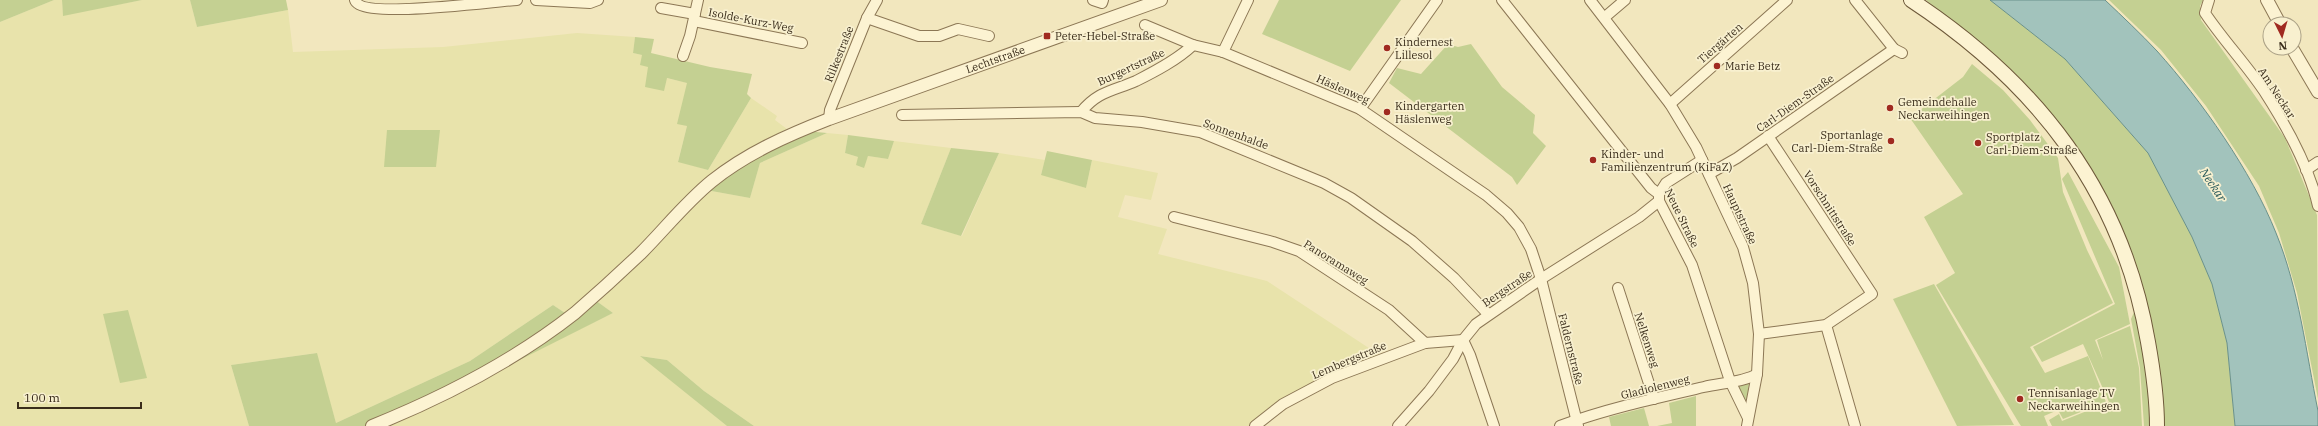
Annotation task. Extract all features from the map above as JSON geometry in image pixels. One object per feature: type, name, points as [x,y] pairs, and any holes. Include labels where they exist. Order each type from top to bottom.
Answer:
[{"type":"main road","points":[[1911,0],[1966,39],[2008,76],[2054,126],[2097,190],[2122,242],[2142,309],[2153,368],[2157,426]]},
{"type":"street","points":[[355,0],[361,6],[382,10],[413,9],[517,0]]},
{"type":"street","points":[[536,0],[590,3],[598,0]]},
{"type":"street","points":[[683,56],[695,18],[698,0]]},
{"type":"street","name":"Rilkestraße","points":[[830,119],[830,110],[867,18],[877,0]]},
{"type":"street","name":"Lechtstraße","points":[[372,426],[465,384],[527,348],[589,300],[640,254],[713,180],[748,156],[788,135],[830,119],[1161,0]]},
{"type":"street","points":[[1223,52],[1248,0]]},
{"type":"street","points":[[1360,109],[1437,0]]},
{"type":"street","name":"Neue Straße","points":[[1502,0],[1659,197],[1692,265],[1730,381],[1747,422]]},
{"type":"street","name":"Hauptstraße","points":[[1590,0],[1605,17],[1670,104],[1702,160],[1745,253],[1756,299],[1759,334],[1757,374],[1747,422]]},
{"type":"street","points":[[1605,17],[1625,0]]},
{"type":"street","name":"Tiergärten","points":[[1670,104],[1787,0]]},
{"type":"street","name":"Carl-Diem-Straße","points":[[1708,174],[1737,158],[1898,51],[1855,0]]},
{"type":"street","name":"Am Neckar","points":[[2209,0],[2205,13],[2264,90],[2290,135],[2316,191],[2318,206]]},
{"type":"street","points":[[2267,0],[2276,16]]},
{"type":"street","name":"Isolde-Kurz-Weg","points":[[661,8],[695,18],[802,43]]},
{"type":"street","points":[[867,18],[919,36],[939,36],[958,29],[989,36]]},
{"type":"street","name":"Häslenweg","points":[[1145,25],[1193,45],[1223,52],[1360,109],[1486,195],[1508,212],[1519,227],[1531,250],[1541,279]]},
{"type":"street","name":"Burgertstraße","points":[[1081,112],[1092,99],[1136,80],[1182,56],[1193,45]]},
{"type":"street","points":[[2297,56],[2318,92]]},
{"type":"street","name":"Sonnenhalde","points":[[902,115],[1081,112],[1096,118],[1142,122],[1200,132],[1324,183],[1351,198],[1412,241],[1454,278],[1488,314]]},
{"type":"street","name":"Vorschnittstraße","points":[[1768,136],[1872,294],[1826,325]]},
{"type":"street","name":"Bergstraße","points":[[1398,426],[1453,359],[1463,340],[1488,314],[1639,217],[1659,197],[1666,183],[1702,160]]},
{"type":"street","points":[[2306,170],[2318,162]]},
{"type":"street","name":"Panoramaweg","points":[[1174,217],[1272,242],[1299,251],[1389,310],[1425,343]]},
{"type":"street","name":"Faldernstraße","points":[[1541,279],[1577,423]]},
{"type":"street","name":"Nelkenweg","points":[[1618,288],[1654,399]]},
{"type":"street","points":[[1759,334],[1826,325],[1855,426]]},
{"type":"street","points":[[1463,340],[1470,355],[1494,426]]},
{"type":"street","name":"Lembergstraße","points":[[1255,426],[1283,404],[1332,378],[1425,343],[1463,340]]},
{"type":"street","name":"Gladiolenweg","points":[[1560,426],[1577,423],[1654,399],[1730,381],[1749,379],[1757,374]]},
{"type":"street","points":[[1407,415],[1411,426]]},
{"type":"shaded area","points":[[54,0],[62,0],[63,15],[142,0],[190,0],[197,27],[288,10],[293,52],[443,47],[577,33],[635,37],[633,53],[642,55],[649,67],[666,78],[688,83],[678,123],[687,126],[678,161],[708,170],[751,98],[777,116],[775,120],[787,129],[759,143],[712,173],[637,251],[565,313],[553,305],[470,361],[336,423],[316,353],[231,365],[249,426],[0,426],[0,22]]},
{"type":"shaded area","points":[[827,133],[848,135],[845,153],[858,157],[863,168],[868,156],[888,159],[894,141],[951,148],[921,224],[962,236],[999,153],[1045,160],[1041,174],[1086,188],[1092,160],[1158,173],[1151,200],[1125,195],[1118,217],[1167,229],[1158,254],[1267,281],[1381,356],[1252,426],[754,426],[704,391],[667,360],[641,356],[727,426],[382,426],[613,313],[595,300],[706,190],[750,198],[760,163]]},
{"type":"green space","points":[[0,0],[54,0],[0,22]]},
{"type":"green space","points":[[62,0],[142,0],[63,16]]},
{"type":"green space","points":[[190,0],[286,0],[288,10],[197,27]]},
{"type":"green space","points":[[1279,0],[1401,0],[1350,71],[1262,34]]},
{"type":"green space","points":[[1926,0],[1990,0],[2065,59],[2148,153],[2192,237],[2212,284],[2227,343],[2235,426],[2161,426],[2142,286],[2076,148],[2024,83]]},
{"type":"green space","points":[[2109,0],[2203,0],[2200,6],[2201,20],[2285,138],[2317,215],[2318,399],[2297,293],[2279,233],[2259,186],[2206,106],[2161,50]]},
{"type":"green space","points":[[635,37],[654,39],[651,53],[710,67],[752,74],[747,94],[751,98],[708,170],[678,162],[687,126],[677,124],[687,83],[667,78],[664,91],[645,87],[648,67],[640,65],[642,55],[633,53]]},
{"type":"green space","points":[[1448,44],[1458,47],[1471,44],[1502,87],[1535,115],[1533,133],[1546,146],[1517,185],[1512,177],[1389,83],[1397,68],[1421,74]]},
{"type":"green space","points":[[1972,64],[2003,90],[2030,120],[2058,158],[2063,192],[2087,250],[2113,303],[2030,347],[2045,373],[2088,356],[2106,402],[2063,419],[2058,410],[2044,416],[2048,426],[2021,426],[1936,285],[1955,273],[1924,217],[1963,194],[1910,118],[1963,77]]},
{"type":"green space","points":[[387,130],[440,130],[436,167],[384,167]]},
{"type":"green space","points":[[806,131],[827,133],[760,163],[750,198],[706,190],[732,170]]},
{"type":"green space","points":[[848,135],[894,141],[888,159],[868,156],[864,168],[856,165],[858,157],[845,153]]},
{"type":"green space","points":[[951,148],[999,153],[961,236],[921,224]]},
{"type":"green space","points":[[1047,151],[1092,160],[1086,188],[1041,175]]},
{"type":"green space","points":[[2068,172],[2119,267],[2130,324],[2095,340],[2103,360],[2097,340],[2130,326],[2139,368],[2142,426],[2052,426],[2049,420],[2059,414],[2062,421],[2109,402],[2083,344],[2042,362],[2033,347],[2115,304],[2062,179]]},
{"type":"green space","points":[[1934,284],[2014,425],[1957,426],[1893,299]]},
{"type":"green space","points":[[595,300],[613,313],[466,387]]},
{"type":"green space","points":[[553,305],[565,313],[524,343],[463,381],[369,426],[249,426],[231,365],[317,353],[336,423],[470,361]]},
{"type":"green space","points":[[128,310],[147,378],[120,383],[103,314]]},
{"type":"green space","points":[[2135,310],[2146,368],[2150,426],[2144,426],[2140,368],[2131,319]]},
{"type":"green space","points":[[640,356],[667,360],[704,391],[754,426],[727,426]]},
{"type":"green space","points":[[1735,384],[1749,384],[1746,404]]},
{"type":"green space","points":[[1696,396],[1696,426],[1657,426],[1672,423],[1669,403]]},
{"type":"green space","points":[[1644,408],[1649,426],[1611,426],[1609,417]]},
{"type":"water","name":"Neckar","points":[[1990,0],[2105,0],[2157,51],[2174,70],[2208,114],[2253,186],[2266,210],[2284,254],[2291,276],[2306,344],[2318,411],[2318,426],[2235,426],[2227,343],[2212,284],[2192,237],[2148,153],[2065,59]]},
{"type":"place","name":"Peter-Hebel-Straße","points":[[1047,36]]},
{"type":"place","name":"Kindernest Lillesol","points":[[1387,48]]},
{"type":"place","name":"Marie Betz","points":[[1717,66]]},
{"type":"place","name":"Gemeindehalle Neckarweihingen","points":[[1890,108]]},
{"type":"place","name":"Kindergarten Häslenweg","points":[[1387,112]]},
{"type":"place","name":"Sportanlage Carl-Diem-Straße","points":[[1891,141]]},
{"type":"place","name":"Sportplatz Carl-Diem-Straße","points":[[1978,143]]},
{"type":"place","name":"Kinder- und Familienzentrum (KiFaZ)","points":[[1593,160]]},
{"type":"place","name":"Tennisanlage TV Neckarweihingen","points":[[2020,399]]}]
